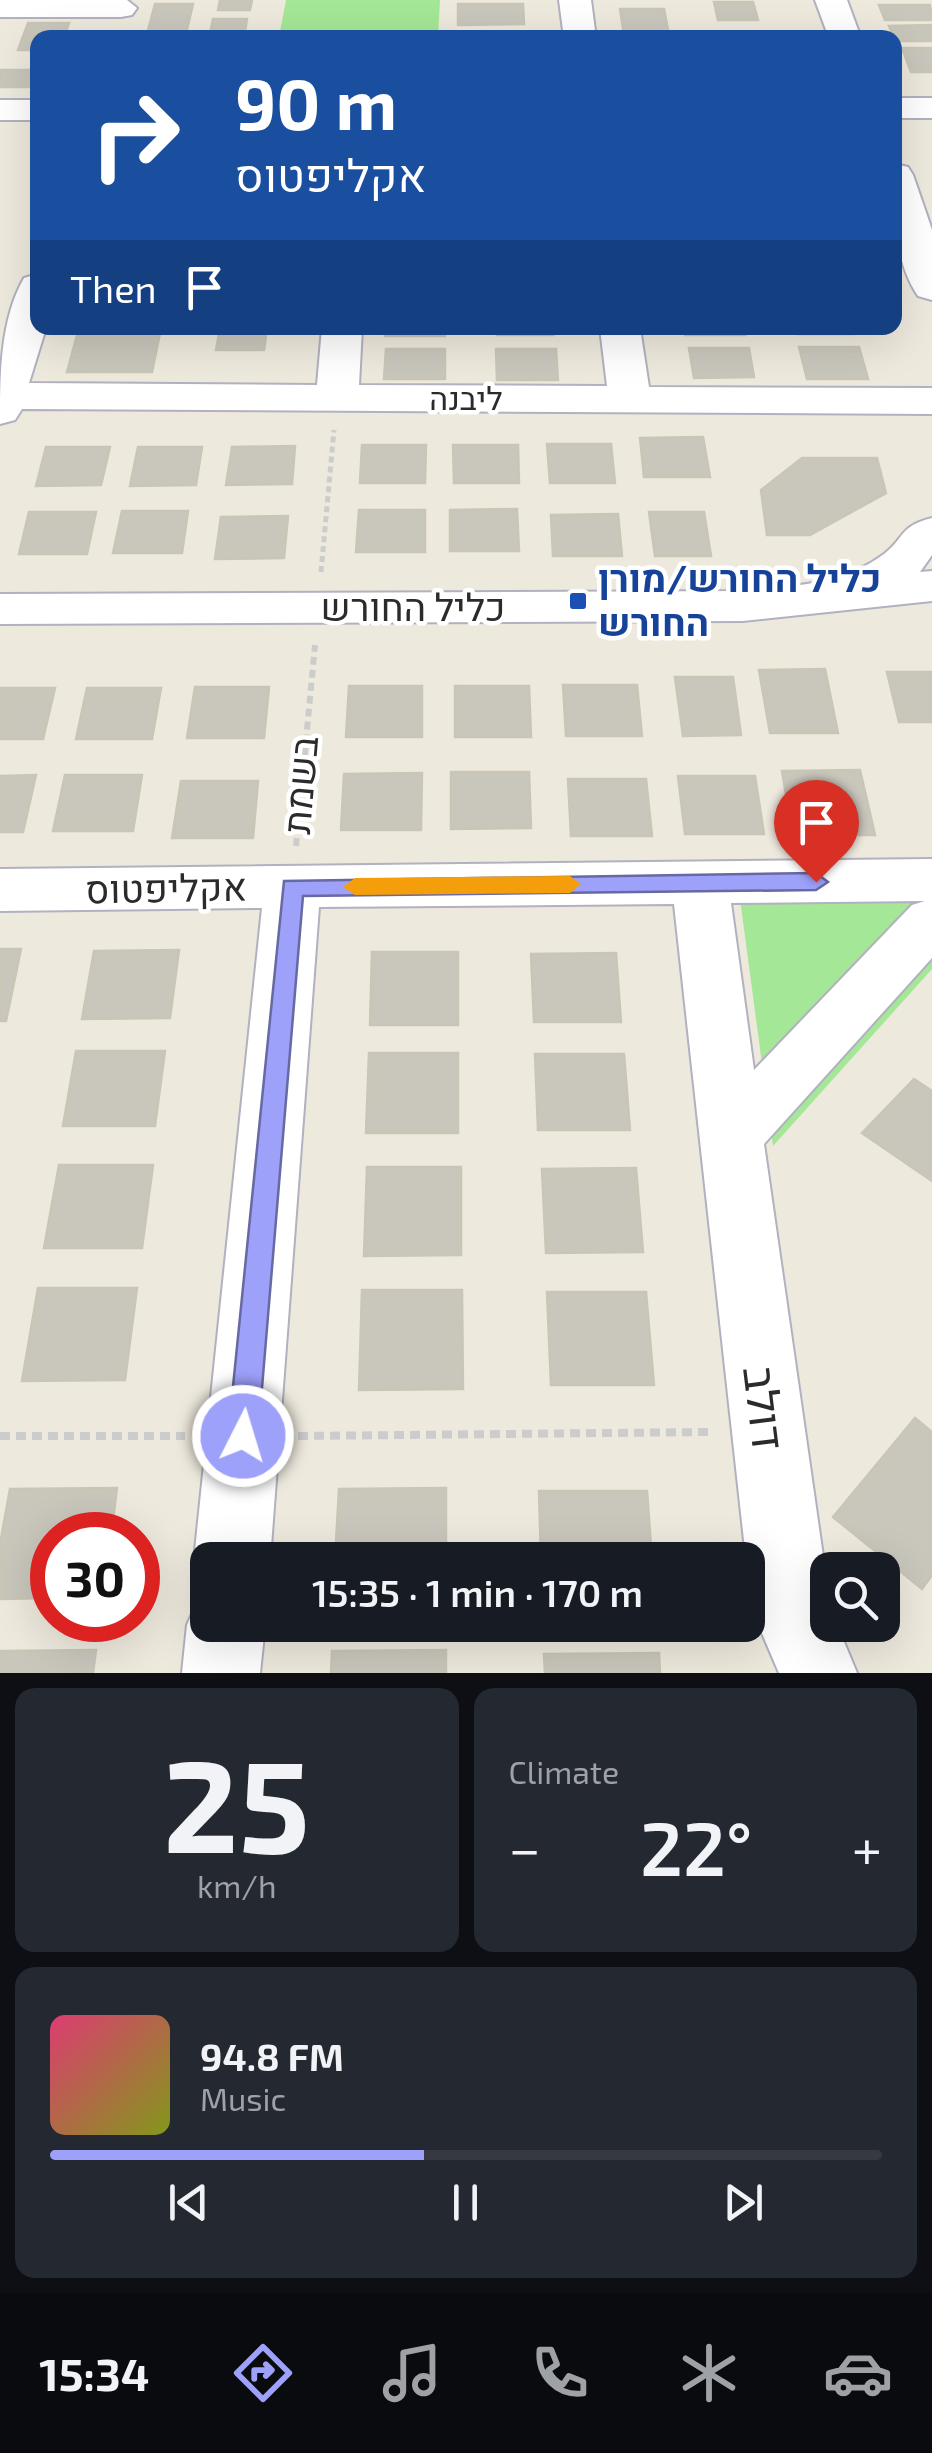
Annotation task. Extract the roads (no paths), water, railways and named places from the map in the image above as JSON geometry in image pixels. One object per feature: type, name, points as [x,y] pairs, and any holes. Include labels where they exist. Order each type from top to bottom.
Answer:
[{"type":"street","points":[[574,0],[579,30]]},
{"type":"street","points":[[831,0],[843,30]]},
{"type":"street","points":[[0,8],[118,15]]},
{"type":"street","points":[[902,108],[932,108]]},
{"type":"street","points":[[0,110],[30,110]]},
{"type":"street","points":[[902,196],[932,288]]},
{"type":"street","points":[[2,402],[30,312]]},
{"type":"street","points":[[337,398],[342,335]]},
{"type":"street","points":[[621,335],[630,401]]},
{"type":"street","name":"ליבנה","points":[[2,402],[337,398],[932,401]]},
{"type":"street","name":"כליל החורש","points":[[0,609],[743,606],[826,596],[927,564]]},
{"type":"street","name":"אקליפטוס","points":[[0,890],[932,880]]},
{"type":"street","name":"דולב","points":[[700,883],[786,1578],[798,1624],[818,1673]]},
{"type":"street","name":"בשמת","points":[[234,1542],[292,887]]},
{"type":"street","points":[[731,1137],[932,920]]},
{"type":"street","points":[[222,1673],[225,1642]]},
{"type":"place","name":"כליל החורש/מורן החורש","points":[[578,601]]}]
